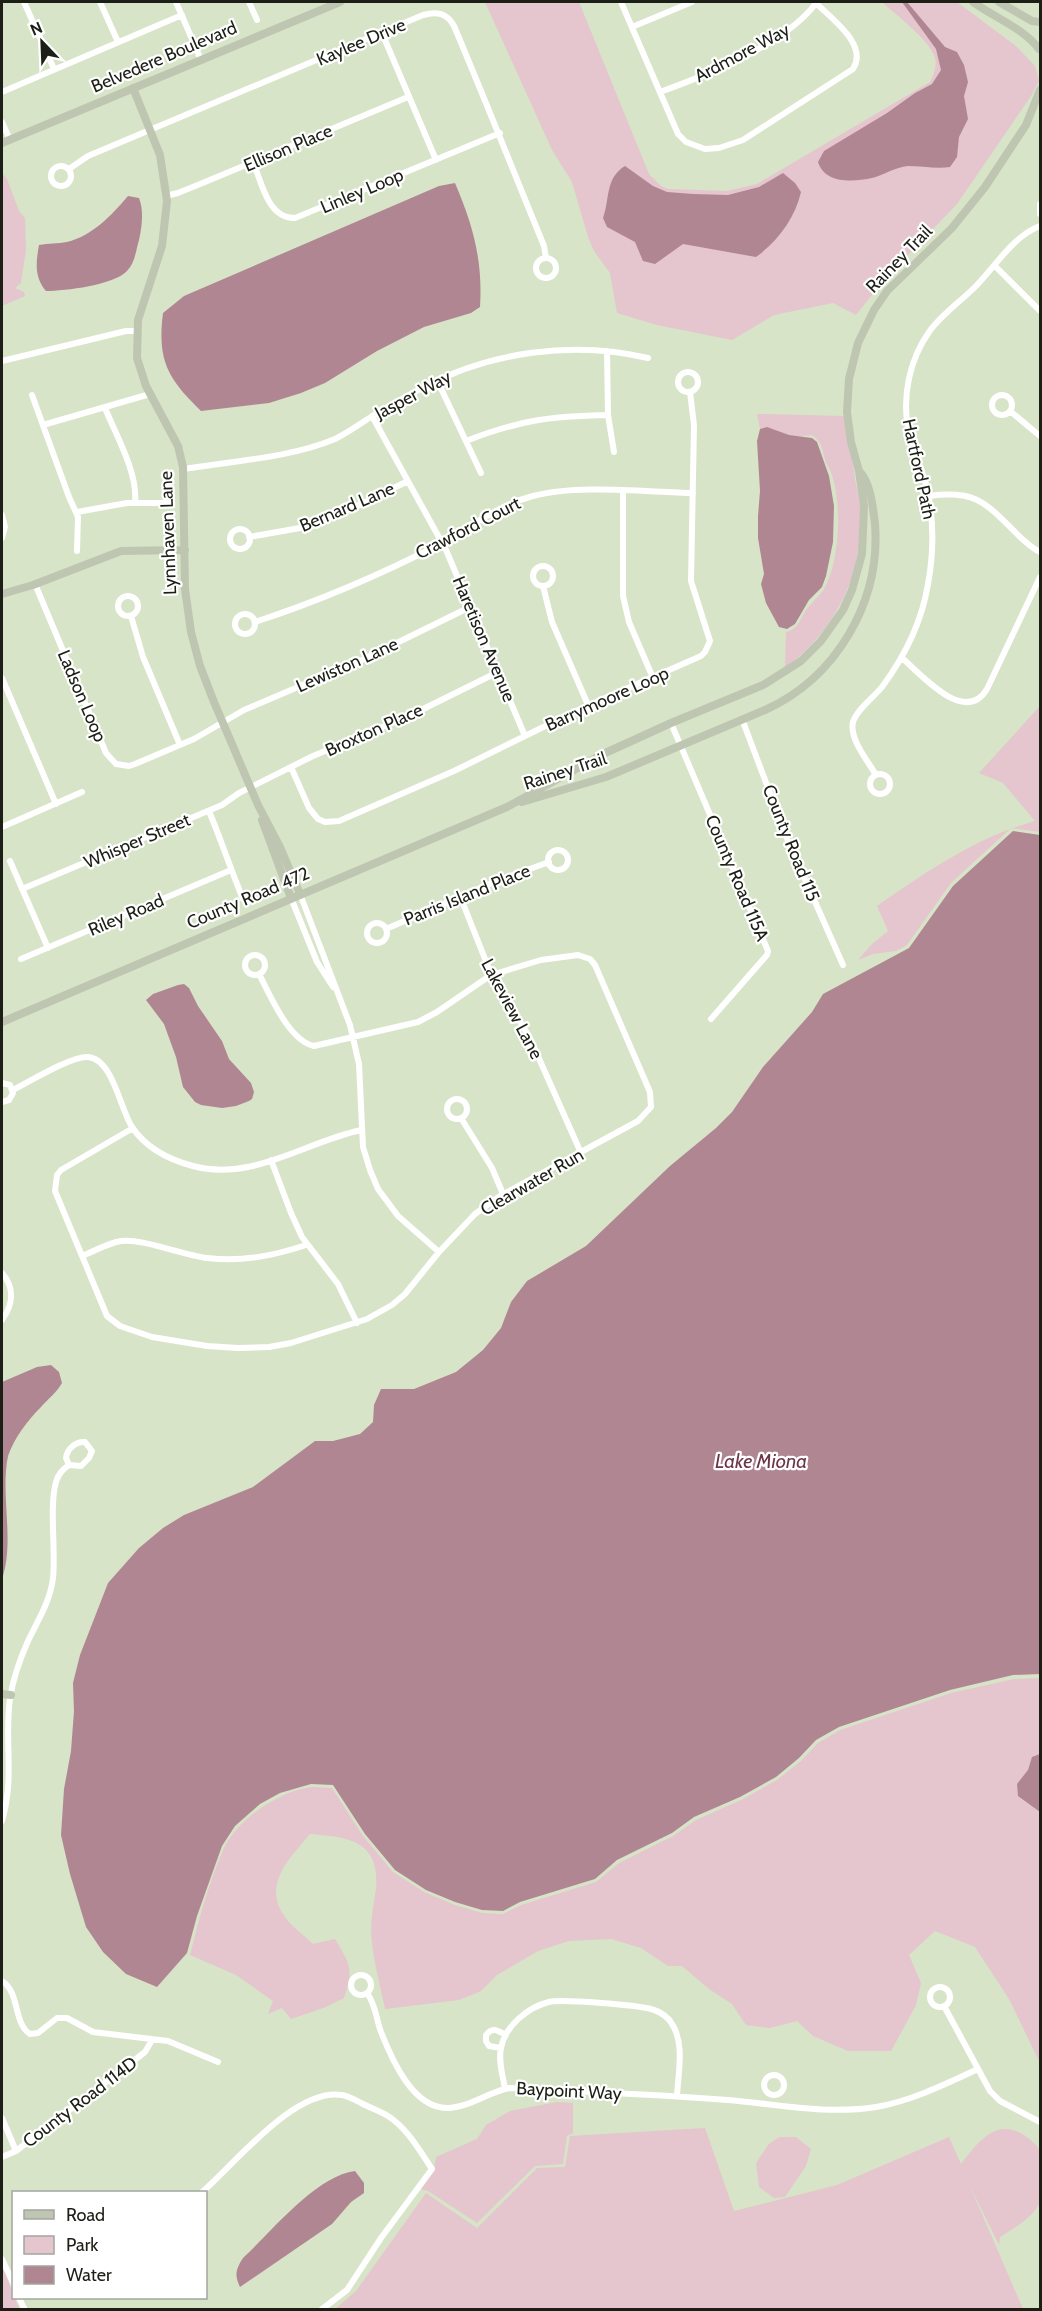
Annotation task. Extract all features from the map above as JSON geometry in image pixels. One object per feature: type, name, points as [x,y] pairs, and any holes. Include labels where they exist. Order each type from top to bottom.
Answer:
[{"type":"street","points":[[24,2],[54,69]]},
{"type":"street","points":[[100,2],[118,42]]},
{"type":"street","points":[[176,2],[201,60]]},
{"type":"street","points":[[249,2],[257,20]]},
{"type":"street","name":"Belvedere Boulevard","points":[[6,142],[340,2]]},
{"type":"street","points":[[621,2],[678,134],[686,142],[705,149],[719,148],[743,140],[848,73],[857,63],[854,43],[815,2]]},
{"type":"street","points":[[632,27],[692,2]]},
{"type":"street","name":"Ardmore Way","points":[[660,92],[699,78],[771,42],[798,22],[815,2]]},
{"type":"street","points":[[973,2],[1024,34],[1040,52]]},
{"type":"street","points":[[999,2],[1032,21],[1041,22]]},
{"type":"street","name":"Kaylee Drive","points":[[69,169],[88,156],[431,13],[447,16],[454,26],[500,133],[544,246],[546,258]]},
{"type":"street","points":[[2,92],[182,15]]},
{"type":"street","points":[[382,33],[436,160]]},
{"type":"street","points":[[1040,52],[1041,38]]},
{"type":"street","name":"Lynnhaven Lane","points":[[133,88],[163,171],[166,196],[162,246],[140,309],[136,331],[137,358],[150,394],[178,446],[183,469],[186,599],[191,632],[200,666],[222,722],[300,894]]},
{"type":"street","name":"Rainey Trail","points":[[1026,125],[1041,90]]},
{"type":"street","name":"Ellison Place","points":[[166,196],[408,97]]},
{"type":"street","name":"Rainey Trail","points":[[507,807],[603,754],[779,677],[811,651],[830,630],[852,590],[862,554],[865,514],[859,471],[851,442],[847,401],[851,369],[863,331],[887,291],[951,228],[980,193],[1026,125],[1041,107]]},
{"type":"street","points":[[2,122],[6,142]]},
{"type":"street","name":"Linley Loop","points":[[253,162],[275,212],[287,219],[302,216],[500,133]]},
{"type":"street","points":[[1041,204],[1041,214]]},
{"type":"street","name":"Hartford Path","points":[[876,775],[854,736],[853,722],[858,713],[882,688],[902,658],[919,619],[928,584],[932,538],[928,496],[908,427],[906,397],[911,370],[930,331],[1018,240],[1027,232],[1041,226]]},
{"type":"street","points":[[995,266],[1041,311]]},
{"type":"street","points":[[2,361],[126,331],[136,331]]},
{"type":"street","name":"Jasper Way","points":[[183,469],[308,448],[342,435],[437,380],[463,369],[519,356],[565,350],[607,351],[648,358]]},
{"type":"street","points":[[607,351],[608,415],[614,452]]},
{"type":"street","points":[[437,380],[481,473]]},
{"type":"street","name":"Barrymoore Loop","points":[[291,767],[314,814],[325,822],[332,823],[437,779],[588,705],[701,656],[710,641],[691,581],[694,425],[690,392]]},
{"type":"street","points":[[43,425],[150,394]]},
{"type":"street","points":[[32,395],[77,512],[77,551]]},
{"type":"street","points":[[105,408],[133,478],[135,502]]},
{"type":"street","points":[[1010,411],[1041,436]]},
{"type":"street","points":[[466,441],[507,426],[541,418],[608,415]]},
{"type":"street","name":"Haretison Avenue","points":[[372,416],[442,543],[525,736]]},
{"type":"street","name":"Rainey Trail","points":[[507,807],[606,777],[786,699],[812,678],[840,647],[859,616],[870,584],[876,540],[870,495],[863,475],[859,471]]},
{"type":"street","name":"Bernard Lane","points":[[249,537],[311,526],[408,481]]},
{"type":"street","name":"Crawford Court","points":[[255,622],[329,597],[442,543],[493,511],[534,496],[568,490],[693,493]]},
{"type":"street","points":[[623,491],[622,596],[629,622],[653,678]]},
{"type":"street","points":[[928,496],[956,493],[981,501],[1026,543],[1041,552]]},
{"type":"street","points":[[77,512],[135,502],[168,503]]},
{"type":"street","points":[[2,515],[5,526],[2,538]]},
{"type":"street","points":[[2,594],[35,584],[121,551],[185,550]]},
{"type":"street","points":[[902,658],[950,698],[965,703],[978,700],[987,689],[1041,577]]},
{"type":"street","name":"Ladson Loop","points":[[35,584],[110,760],[116,764],[129,766],[180,745],[222,722]]},
{"type":"street","points":[[543,586],[552,622],[588,705]]},
{"type":"street","name":"Lewiston Lane","points":[[222,722],[262,702],[364,659],[471,608]]},
{"type":"street","points":[[131,616],[143,657],[180,745]]},
{"type":"street","name":"Broxton Place","points":[[250,788],[291,767],[411,715],[498,672]]},
{"type":"street","points":[[2,678],[56,804]]},
{"type":"street","name":"County Road 115","points":[[742,719],[788,841],[843,965]]},
{"type":"street","name":"County Road 115A","points":[[671,723],[768,951],[767,955],[711,1019]]},
{"type":"street","name":"Whisper Street","points":[[22,890],[209,811],[250,788]]},
{"type":"street","points":[[2,827],[82,792]]},
{"type":"street","name":"Lynnhaven Lane","points":[[258,805],[267,838],[291,898]]},
{"type":"street","name":"County Road 472","points":[[2,1022],[507,807]]},
{"type":"street","points":[[209,811],[228,855],[231,870],[243,899]]},
{"type":"street","points":[[10,861],[48,948]]},
{"type":"street","name":"Parris Island Place","points":[[386,929],[494,882],[549,862]]},
{"type":"street","name":"Riley Road","points":[[21,959],[231,870]]},
{"type":"street","points":[[300,894],[354,1037],[359,1064],[361,1130],[368,1162],[378,1189],[398,1216],[439,1252]]},
{"type":"street","name":"Lakeview Lane","points":[[460,896],[491,975],[529,1036],[581,1153]]},
{"type":"street","points":[[291,898],[317,962],[339,995]]},
{"type":"street","name":"Clearwater Run","points":[[133,1128],[61,1170],[57,1175],[55,1191],[107,1316],[120,1326],[152,1337],[207,1346],[269,1347],[357,1323],[376,1315],[405,1294],[439,1252],[475,1214],[503,1194],[638,1121],[651,1107],[650,1092],[595,965],[590,959],[578,955],[541,960],[491,975],[418,1023],[324,1046],[308,1045],[296,1036],[276,1007],[259,974]]},
{"type":"street","points":[[2,1102],[11,1098],[13,1090],[75,1059],[87,1057],[94,1058],[106,1066],[133,1128],[140,1137],[162,1154],[194,1166],[227,1170],[254,1166],[343,1134],[361,1130]]},
{"type":"street","points":[[2,1083],[7,1084],[13,1090]]},
{"type":"street","points":[[461,1118],[478,1144],[503,1194]]},
{"type":"street","points":[[271,1160],[306,1245],[338,1284],[357,1323]]},
{"type":"street","points":[[82,1256],[126,1241],[180,1254],[250,1260],[272,1256],[306,1245]]},
{"type":"street","points":[[2,1273],[12,1299],[2,1320]]},
{"type":"street","points":[[2,1821],[10,1777],[6,1694],[50,1596],[53,1574],[54,1490],[58,1475],[69,1465],[81,1466],[89,1458],[92,1451],[88,1444],[77,1443],[68,1450],[66,1458],[69,1465]]},
{"type":"street","points":[[2,1981],[9,1987],[22,2025],[30,2034],[38,2033],[60,2017],[67,2018],[98,2034],[168,2041],[218,2062]]},
{"type":"street","name":"Baypoint Way","points":[[367,1993],[372,2000],[381,2031],[413,2091],[433,2106],[447,2108],[460,2107],[505,2089],[677,2096],[771,2103],[835,2111],[879,2106],[929,2091],[978,2069]]},
{"type":"street","points":[[505,2089],[500,2061],[501,2048],[506,2035],[516,2022],[531,2009],[550,2002],[624,2005],[655,2010],[671,2022],[680,2046],[677,2096]]},
{"type":"street","points":[[944,2006],[990,2091],[1000,2101],[1041,2122]]},
{"type":"street","points":[[501,2048],[489,2046],[486,2035],[496,2029],[506,2035]]},
{"type":"street","name":"County Road 114D","points":[[2,2157],[16,2151],[145,2052],[152,2040]]},
{"type":"street","points":[[204,2191],[264,2132],[302,2103],[324,2095],[343,2094],[389,2117],[413,2141],[432,2169],[381,2238],[348,2290],[321,2310]]},
{"type":"street","points":[[771,2103],[772,2094]]},
{"type":"street","points":[[2,2118],[16,2151]]},
{"type":"street","points":[[2,2259],[12,2282]]},
{"type":"green space","points":[[485,2],[579,2],[649,174],[661,186],[668,189],[727,191],[757,184],[930,82],[936,64],[932,51],[920,36],[882,2],[957,2],[1016,46],[1035,66],[1039,81],[957,204],[883,281],[856,315],[833,303],[774,315],[732,340],[657,325],[617,313],[610,273],[594,251],[588,237],[572,182],[552,150]]},
{"type":"green space","points":[[2,173],[7,179],[19,211],[25,218],[26,250],[21,283],[15,288],[24,292],[25,296],[2,306]]},
{"type":"green space","points":[[757,414],[844,416],[861,515],[856,560],[842,601],[818,637],[785,668],[786,632],[796,627],[806,610],[824,589],[829,577],[838,533],[837,502],[832,474],[816,438],[812,435],[794,436],[771,429],[760,429]]},
{"type":"green space","points":[[1040,706],[1040,832],[1013,828],[1035,821],[1003,783],[979,773]]},
{"type":"green space","points":[[1009,830],[951,883],[907,945],[896,951],[873,954],[858,960],[888,931],[877,906],[972,846]]},
{"type":"green space","points":[[1040,1678],[1040,2063],[1009,1999],[975,1947],[935,1931],[909,1955],[921,1983],[916,2005],[891,2051],[848,2051],[813,2036],[797,2021],[770,2028],[746,2025],[732,2004],[709,1989],[682,1966],[668,1966],[641,1948],[611,1939],[569,1941],[538,1951],[497,1975],[481,1991],[459,2000],[385,2009],[371,1931],[376,1889],[373,1861],[360,1845],[350,1840],[324,1835],[310,1834],[282,1871],[276,1892],[283,1914],[313,1944],[335,1939],[347,1961],[350,1973],[344,1998],[291,2019],[282,2008],[268,2014],[273,2001],[236,1975],[190,1955],[209,1887],[230,1837],[261,1808],[300,1789],[332,1788],[363,1836],[393,1872],[424,1892],[482,1913],[503,1914],[521,1905],[596,1882],[619,1863],[673,1836],[696,1820],[741,1800],[777,1780],[801,1761],[818,1743],[840,1730],[951,1693],[1014,1679]]},
{"type":"green space","points":[[557,2102],[573,2103],[573,2133],[567,2136],[563,2164],[535,2166],[477,2223],[428,2191],[421,2189],[434,2170],[436,2157],[477,2139],[486,2125],[510,2111]]},
{"type":"green space","points":[[705,2128],[734,2211],[837,2185],[949,2137],[961,2164],[980,2141],[996,2131],[1014,2130],[1024,2135],[1040,2151],[1040,2202],[1028,2218],[1000,2237],[999,2245],[969,2184],[1023,2309],[335,2309],[356,2291],[426,2193],[477,2228],[537,2168],[565,2167],[570,2136]]},
{"type":"green space","points":[[779,2137],[796,2137],[811,2149],[806,2166],[785,2197],[774,2198],[759,2187],[756,2163],[769,2144]]},
{"type":"green space","points":[[2,2265],[12,2291],[12,2299],[15,2299],[19,2309],[2,2309]]},
{"type":"water","points":[[902,2],[907,2],[945,47],[957,52],[964,65],[968,82],[964,96],[968,119],[959,137],[957,157],[950,167],[908,166],[865,179],[833,178],[822,169],[818,162],[824,151],[932,84],[941,70],[936,49]]},
{"type":"water","points":[[625,166],[653,186],[667,192],[728,195],[759,187],[783,173],[795,183],[801,192],[790,220],[771,244],[756,257],[683,244],[655,264],[643,261],[635,242],[607,227],[603,218],[611,183]]},
{"type":"water","points":[[455,183],[475,244],[480,274],[480,307],[471,313],[424,327],[377,351],[325,383],[269,403],[201,411],[180,389],[167,368],[162,344],[162,330],[163,313],[184,296],[439,186]]},
{"type":"water","points":[[128,196],[139,198],[142,219],[135,256],[127,271],[121,276],[101,283],[46,291],[38,275],[39,245],[67,242],[85,235],[108,217]]},
{"type":"water","points":[[767,427],[789,435],[812,438],[817,442],[829,476],[834,506],[833,542],[822,587],[809,600],[795,624],[787,629],[779,627],[766,603],[761,584],[764,574],[758,538],[760,491],[757,441],[760,429]]},
{"type":"water","name":"Lake Miona","points":[[1013,831],[1040,835],[1040,1674],[1013,1675],[950,1690],[839,1727],[816,1740],[776,1777],[740,1797],[694,1817],[672,1833],[617,1860],[595,1879],[520,1902],[503,1911],[482,1910],[455,1902],[426,1890],[395,1870],[365,1834],[333,1785],[311,1784],[280,1793],[260,1804],[235,1826],[222,1846],[197,1916],[187,1953],[157,1987],[126,1974],[103,1952],[86,1927],[61,1835],[64,1789],[71,1751],[74,1711],[73,1683],[80,1655],[108,1583],[139,1548],[163,1528],[184,1515],[253,1487],[315,1441],[333,1441],[360,1434],[373,1422],[374,1405],[381,1389],[414,1389],[456,1372],[483,1350],[501,1328],[511,1302],[527,1281],[586,1246],[670,1166],[716,1128],[732,1112],[763,1067],[812,1012],[823,994],[909,948],[953,886]]},
{"type":"water","points":[[184,984],[189,988],[198,1006],[222,1041],[229,1059],[251,1083],[254,1092],[249,1101],[222,1108],[201,1105],[195,1102],[183,1087],[176,1057],[164,1024],[146,1000],[153,994]]},
{"type":"water","points":[[51,1365],[59,1372],[62,1383],[26,1424],[8,1456],[6,1487],[8,1533],[6,1564],[2,1579],[2,1382],[37,1367]]},
{"type":"water","points":[[1040,1754],[1040,1812],[1018,1796],[1017,1784],[1028,1770],[1032,1757]]},
{"type":"water","points":[[355,2171],[364,2183],[364,2193],[351,2202],[332,2224],[240,2287],[237,2272],[243,2258],[310,2194],[340,2175]]}]
